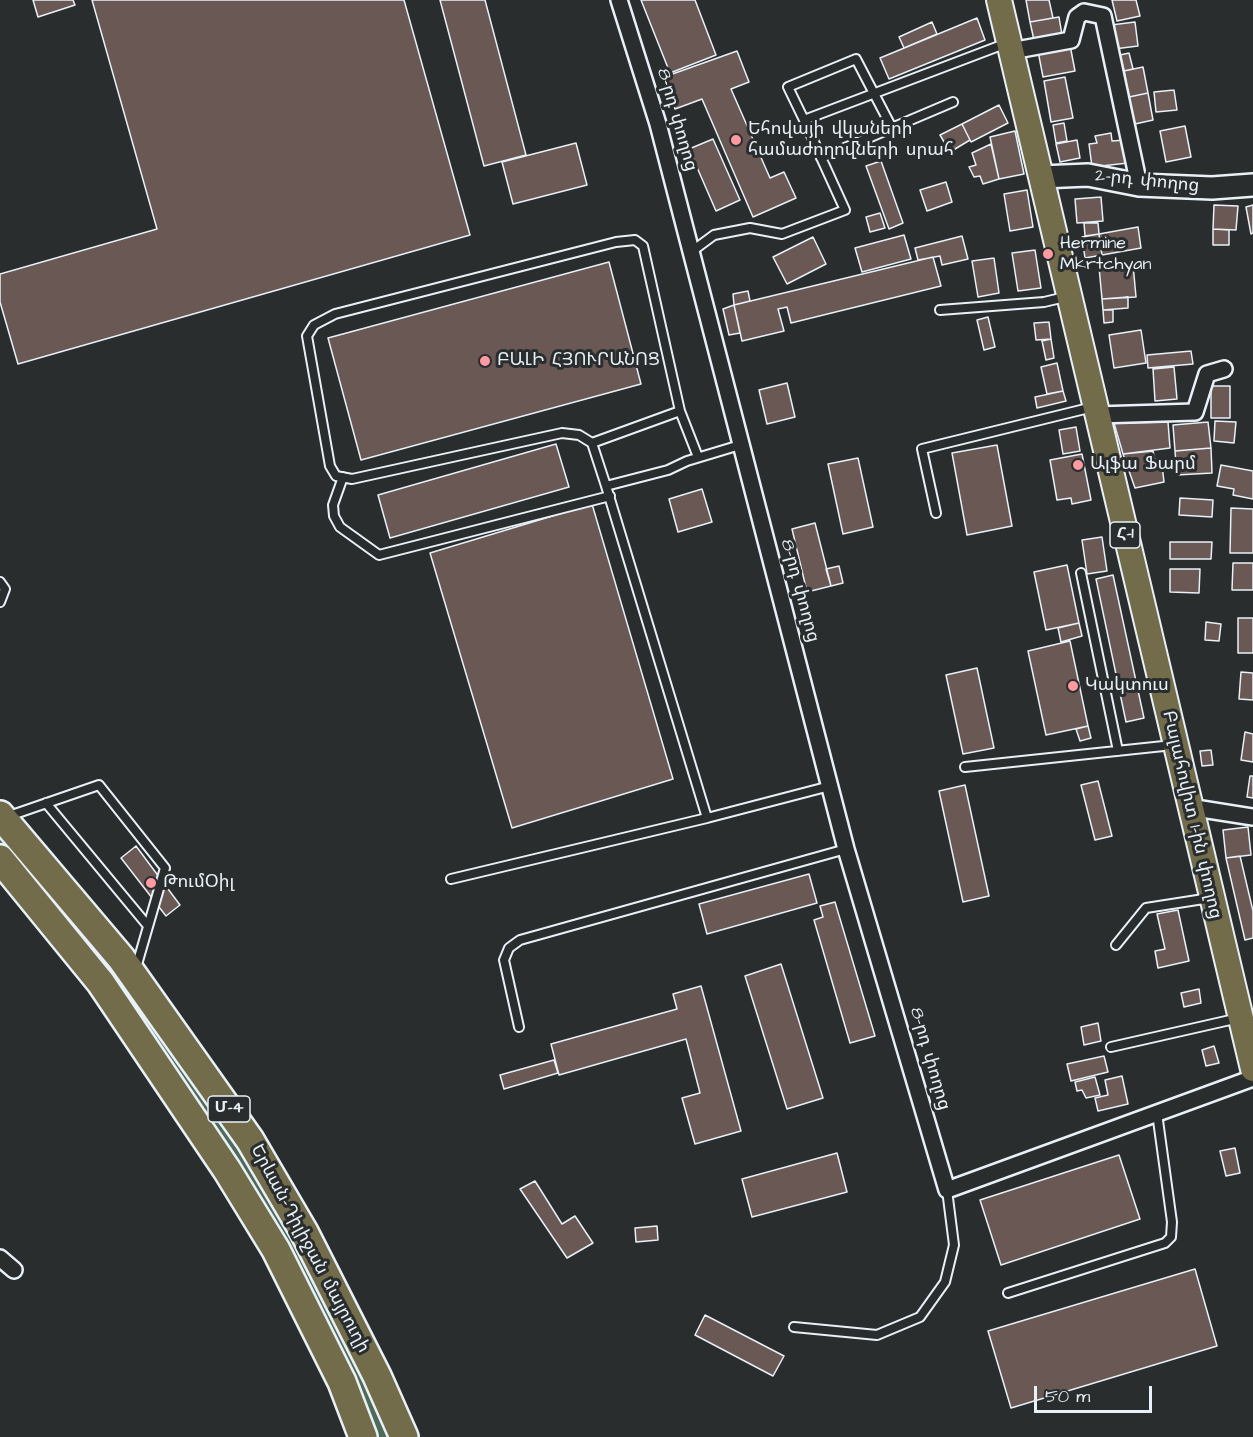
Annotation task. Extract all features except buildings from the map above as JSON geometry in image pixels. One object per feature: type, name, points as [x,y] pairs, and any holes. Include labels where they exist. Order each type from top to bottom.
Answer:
[{"type":"highway","name":"Երևան-Դիլիջան մայրուղի","points":[[1,816],[134,976],[250,1140],[304,1232],[377,1376],[404,1437]]},
{"type":"highway","name":"Երևան-Դիլիջան մայրուղի","points":[[0,859],[101,983],[227,1170],[276,1250],[342,1382],[363,1437]]},
{"type":"main road","name":"Բալահովիտ 1-ին փողոց","points":[[999,0],[1174,745],[1253,1069]]},
{"type":"street","name":"8-րդ փողոց","points":[[619,0],[658,124],[846,849],[947,1190]]},
{"type":"street","points":[[1010,47],[1071,40],[1077,17],[1084,12],[1103,16],[1139,185]]},
{"type":"street","name":"2-րդ փողոց","points":[[1041,177],[1088,175],[1139,185],[1212,188],[1253,185]]},
{"type":"street","points":[[1096,411],[1196,412],[1207,374],[1224,369]]},
{"type":"street","points":[[1189,807],[1253,818]]},
{"type":"street","points":[[947,1190],[1253,1078]]},
{"type":"street","points":[[0,1258],[14,1270]]},
{"type":"lane","points":[[804,120],[1010,47]]},
{"type":"lane","points":[[691,252],[714,235],[750,228],[782,234],[845,210],[788,87],[856,59],[892,128]]},
{"type":"lane","points":[[821,158],[953,102]]},
{"type":"lane","points":[[699,457],[680,411],[643,246],[635,240],[616,242],[335,314],[314,325],[307,336],[330,466],[336,476],[352,479],[562,433],[579,435],[592,443],[707,818]]},
{"type":"lane","points":[[939,310],[1044,302],[1069,296]]},
{"type":"lane","points":[[592,443],[680,411]]},
{"type":"lane","points":[[936,513],[922,449],[1096,411]]},
{"type":"lane","points":[[606,486],[668,470],[699,457],[740,445]]},
{"type":"lane","points":[[343,477],[333,505],[334,516],[340,527],[380,555],[610,496]]},
{"type":"lane","points":[[1080,573],[1118,751]]},
{"type":"lane","points":[[0,582],[5,589],[0,602]]},
{"type":"lane","points":[[965,767],[1174,745]]},
{"type":"lane","points":[[1,816],[99,785],[165,868],[134,976]]},
{"type":"lane","points":[[451,879],[830,786]]},
{"type":"lane","points":[[46,803],[148,926]]},
{"type":"lane","points":[[519,1027],[504,960],[509,948],[520,940],[846,849]]},
{"type":"lane","points":[[1116,945],[1146,908],[1211,898]]},
{"type":"lane","points":[[1111,1047],[1240,1017]]},
{"type":"lane","points":[[1008,1293],[1165,1243],[1171,1237],[1172,1222],[1157,1113]]},
{"type":"lane","points":[[794,1327],[877,1335],[920,1317],[945,1282],[954,1245],[947,1190]]},
{"type":"green space","points":[[0,827],[61,897],[165,1036],[235,1140],[310,1266],[392,1437],[378,1437],[297,1268],[0,846]]},
{"type":"place","name":"Եհովայի վկաների համաժողովների սրահ","points":[[736,140]]},
{"type":"place","name":"Hermine Mkrtchyan","points":[[1048,254]]},
{"type":"place","name":"ԲԱԼԻ ՀՅՈՒՐԱՆՈՑ","points":[[485,361]]},
{"type":"place","name":"Ալֆա Ֆարմ","points":[[1078,465]]},
{"type":"place","name":"Կակտուս","points":[[1073,686]]},
{"type":"place","name":"ԹումՕիլ","points":[[151,883]]}]
